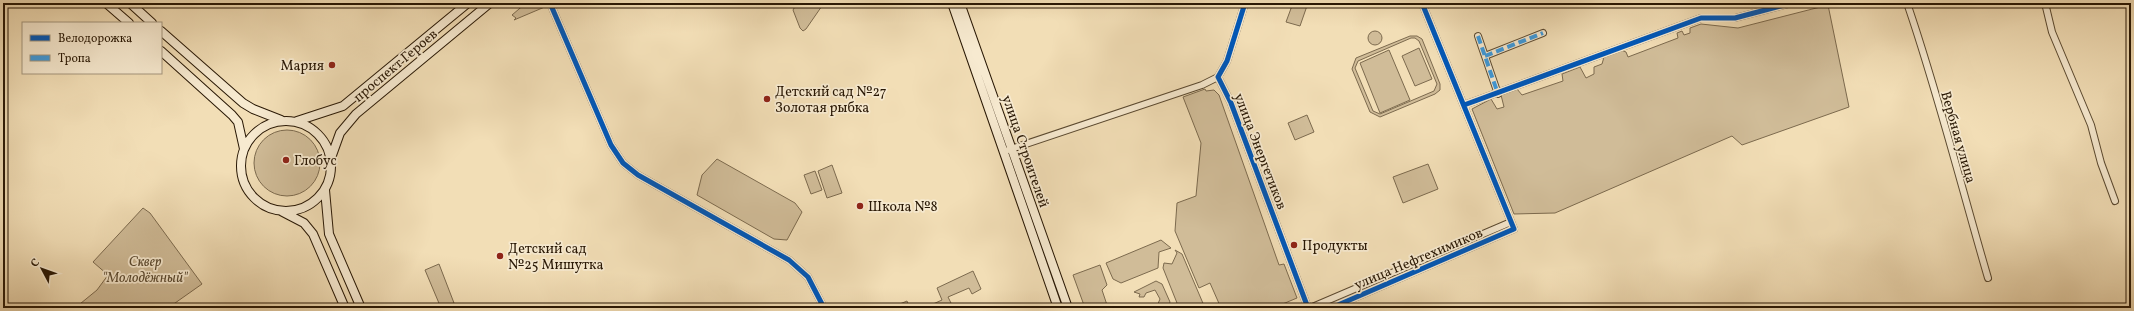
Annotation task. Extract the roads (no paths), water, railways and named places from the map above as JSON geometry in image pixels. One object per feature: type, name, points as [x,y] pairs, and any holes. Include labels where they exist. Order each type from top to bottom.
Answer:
[{"type":"main road","points":[[106,3],[128,22]]},
{"type":"main road","points":[[130,3],[151,22]]},
{"type":"main road","name":"проспект Героев","points":[[297,121],[343,106],[468,3]]},
{"type":"main road","name":"проспект Героев","points":[[331,158],[340,133],[356,114],[490,3]]},
{"type":"main road","name":"улица Строителей","points":[[952,3],[1068,308]]},
{"type":"main road","name":"улица Строителей","points":[[960,3],[1058,308]]},
{"type":"main road","points":[[162,32],[243,103],[253,109],[281,120],[297,121],[313,129],[325,142],[331,158],[332,171],[325,190],[313,203],[303,208],[297,210],[280,211]]},
{"type":"main road","points":[[162,53],[232,114],[238,122],[244,149]]},
{"type":"main road","points":[[281,120],[265,125],[252,135],[244,149],[241,162],[242,175],[252,196],[261,204],[280,211],[304,223],[313,234],[345,308]]},
{"type":"main road","points":[[325,190],[329,234],[361,308]]},
{"type":"street","points":[[550,3],[611,145],[624,163],[638,174],[789,260],[808,277],[824,308]]},
{"type":"street","points":[[1008,151],[1202,85],[1218,77],[1227,61],[1245,3]]},
{"type":"street","points":[[1309,308],[1511,222],[1422,3]]},
{"type":"street","points":[[1464,105],[1498,94],[1701,18],[1735,18],[1792,3]]},
{"type":"street","name":"Вербная улица","points":[[1907,3],[1926,58],[1934,92],[1988,278]]},
{"type":"street","points":[[2045,3],[2055,39],[2091,125],[2101,163],[2115,201]]},
{"type":"street","points":[[1485,56],[1543,33]]},
{"type":"street","points":[[1478,36],[1498,94]]},
{"type":"street","name":"улица Энергетиков","points":[[1218,77],[1230,103],[1309,308]]},
{"type":"street","name":"улица Нефтехимиков","points":[[1331,308],[1514,229],[1511,222]]},
{"type":"place","name":"Мария","points":[[332,65]]},
{"type":"place","name":"Детский сад №27 Золотая рыбка","points":[[767,99]]},
{"type":"place","name":"Глобус","points":[[286,160]]},
{"type":"place","name":"Школа №8","points":[[860,206]]},
{"type":"place","name":"Продукты","points":[[1294,245]]},
{"type":"place","name":"Детский сад №25 Мишутка","points":[[500,256]]},
{"type":"park label","name":"Сквер \"Молодёжный\"","points":[[145,270]]}]
